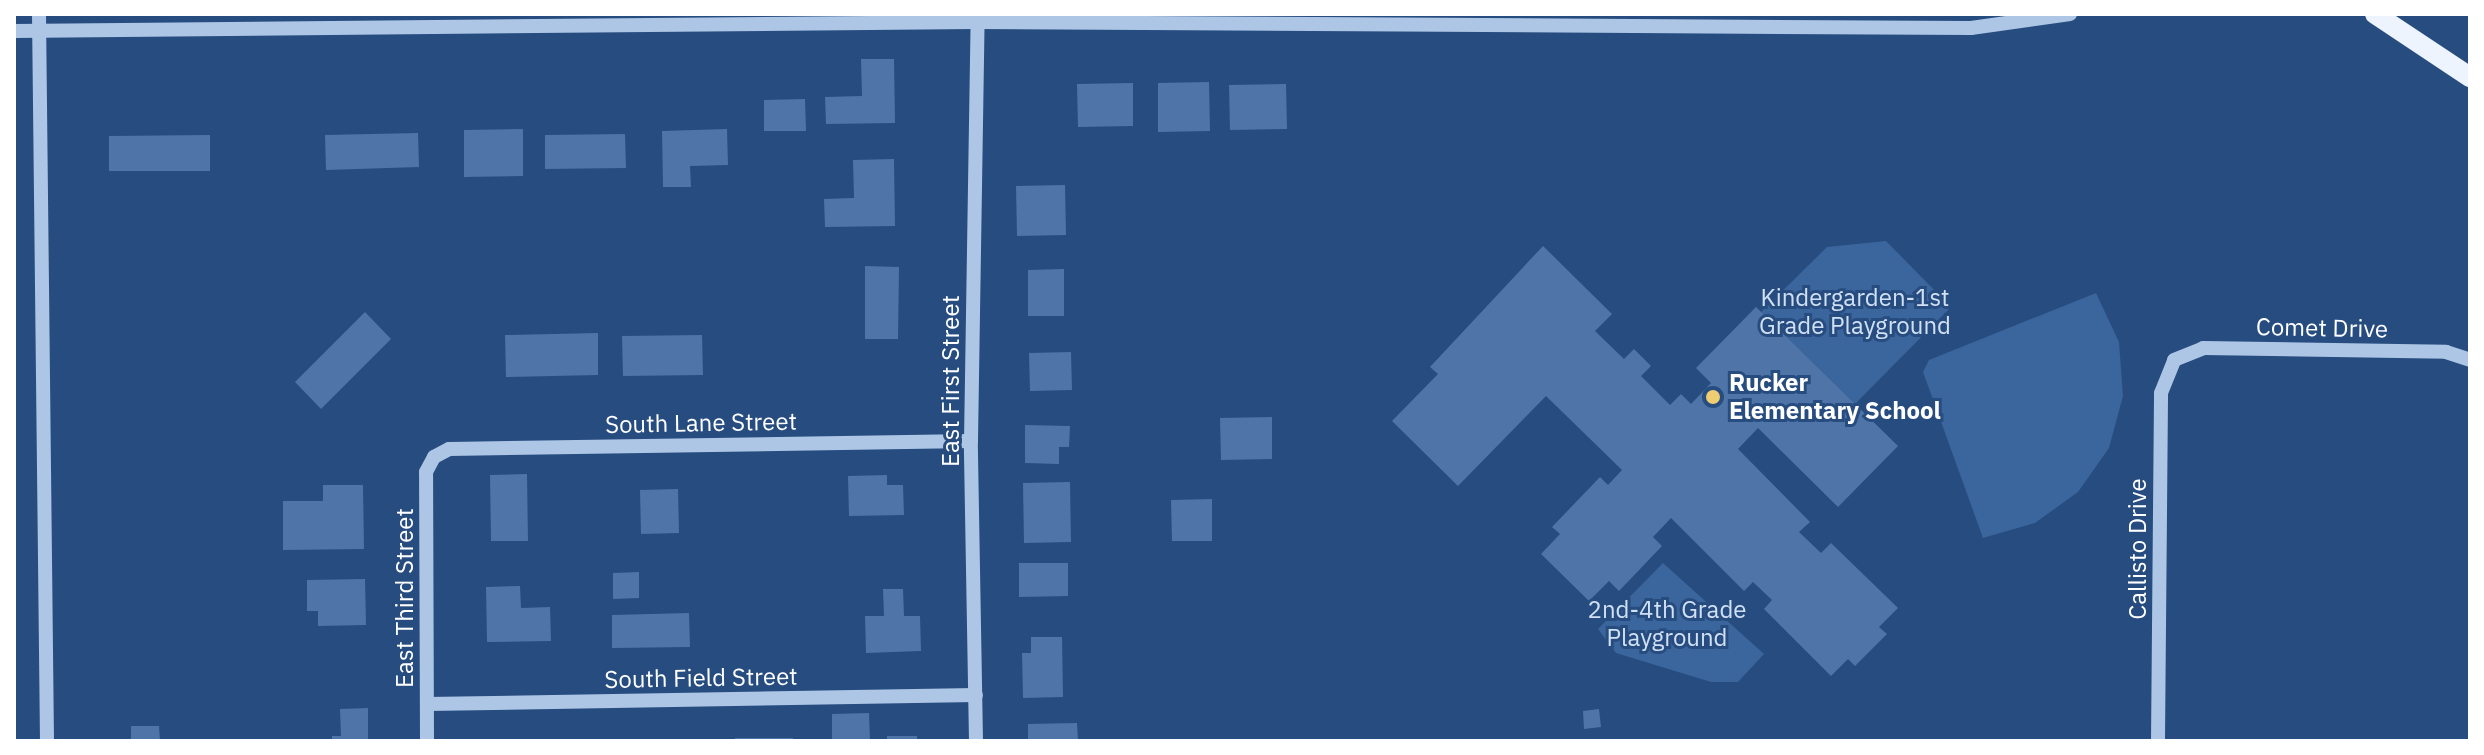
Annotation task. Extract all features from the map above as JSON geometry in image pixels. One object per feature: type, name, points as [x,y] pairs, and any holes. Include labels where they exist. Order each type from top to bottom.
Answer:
[{"type":"main road","points":[[2375,14],[2470,77]]},
{"type":"street","points":[[39,14],[47,741]]},
{"type":"street","points":[[14,31],[976,17],[1971,28],[2070,14]]},
{"type":"street","name":"East First Street","points":[[976,17],[971,441],[976,741]]},
{"type":"street","name":"Comet Drive","points":[[2174,360],[2203,348],[2446,352],[2470,360]]},
{"type":"street","name":"Callisto Drive","points":[[2158,741],[2161,393],[2174,360]]},
{"type":"street","name":"South Lane Street","points":[[434,457],[449,449],[971,441]]},
{"type":"street","name":"East Third Street","points":[[427,741],[426,472],[434,457]]},
{"type":"street","name":"South Field Street","points":[[427,704],[976,695]]},
{"type":"green space","name":"Kindergarden-1st Grade Playground","points":[[1886,241],[1951,307],[1855,404],[1761,312],[1827,247]]},
{"type":"green space","points":[[2096,293],[2119,342],[2123,396],[2109,448],[2078,492],[2035,523],[1983,538],[1923,372],[1929,360]]},
{"type":"green space","name":"2nd-4th Grade Playground","points":[[1663,563],[1764,654],[1738,682],[1711,682],[1616,653],[1598,629]]},
{"type":"building","points":[[861,59],[894,59],[895,123],[826,124],[825,97],[862,96]]},
{"type":"building","points":[[1209,82],[1210,131],[1158,132],[1158,83]]},
{"type":"building","points":[[1133,83],[1133,126],[1078,127],[1077,84]]},
{"type":"building","points":[[1286,84],[1287,129],[1230,130],[1229,85]]},
{"type":"building","points":[[805,99],[806,131],[764,131],[764,100]]},
{"type":"building","points":[[523,129],[523,176],[464,177],[464,130]]},
{"type":"building","points":[[727,129],[728,165],[690,166],[691,187],[663,187],[662,131]]},
{"type":"building","points":[[418,133],[419,167],[326,170],[325,135]]},
{"type":"building","points":[[625,134],[626,168],[545,169],[545,135]]},
{"type":"building","points":[[210,135],[210,171],[109,171],[109,136]]},
{"type":"building","points":[[894,159],[895,226],[825,227],[824,199],[854,198],[853,160]]},
{"type":"building","points":[[1065,185],[1066,235],[1017,236],[1016,186]]},
{"type":"building","points":[[1543,246],[1612,314],[1595,331],[1624,359],[1634,349],[1651,366],[1641,376],[1670,405],[1681,394],[1691,404],[1711,383],[1696,368],[1756,307],[1898,446],[1838,507],[1758,428],[1738,449],[1810,522],[1799,532],[1821,553],[1831,543],[1898,608],[1879,627],[1887,634],[1855,666],[1848,659],[1831,676],[1764,609],[1772,600],[1753,582],[1744,591],[1671,518],[1653,537],[1662,546],[1619,591],[1609,581],[1589,601],[1541,554],[1560,534],[1552,527],[1600,477],[1608,485],[1622,470],[1546,396],[1458,486],[1392,421],[1438,374],[1430,367]]},
{"type":"building","points":[[865,266],[899,267],[898,339],[865,339]]},
{"type":"building","points":[[1064,269],[1064,316],[1028,316],[1028,270]]},
{"type":"building","points":[[365,312],[391,339],[321,409],[295,382]]},
{"type":"building","points":[[598,333],[598,375],[506,377],[505,335]]},
{"type":"building","points":[[702,335],[703,375],[623,376],[622,336]]},
{"type":"building","points":[[1071,352],[1072,390],[1030,391],[1029,353]]},
{"type":"building","points":[[1272,417],[1272,459],[1221,460],[1220,418]]},
{"type":"building","points":[[1025,425],[1070,426],[1069,447],[1059,447],[1059,464],[1025,463]]},
{"type":"building","points":[[527,474],[528,541],[491,541],[490,475]]},
{"type":"building","points":[[887,475],[887,485],[903,485],[904,515],[849,516],[848,476]]},
{"type":"building","points":[[1070,482],[1071,542],[1024,543],[1023,483]]},
{"type":"building","points":[[323,485],[363,485],[364,549],[283,550],[283,501],[323,501]]},
{"type":"building","points":[[678,489],[679,533],[641,534],[640,490]]},
{"type":"building","points":[[1212,499],[1212,541],[1172,541],[1171,500]]},
{"type":"building","points":[[1019,563],[1068,563],[1068,596],[1019,597]]},
{"type":"building","points":[[639,572],[639,598],[613,599],[613,573]]},
{"type":"building","points":[[365,579],[366,625],[318,626],[318,611],[307,611],[307,580]]},
{"type":"building","points":[[520,586],[521,608],[550,607],[551,641],[487,642],[486,587]]},
{"type":"building","points":[[883,589],[903,589],[904,616],[920,616],[921,651],[866,653],[865,616],[884,616]]},
{"type":"building","points":[[689,613],[690,647],[612,648],[612,615]]},
{"type":"building","points":[[1031,637],[1062,637],[1063,697],[1023,698],[1022,653],[1031,653]]},
{"type":"building","points":[[368,708],[368,741],[332,741],[332,736],[341,736],[340,709]]},
{"type":"building","points":[[1599,709],[1601,727],[1584,729],[1583,711]]},
{"type":"building","points":[[869,713],[870,741],[832,741],[832,714]]},
{"type":"building","points":[[1077,723],[1078,741],[1028,741],[1028,724]]},
{"type":"building","points":[[131,726],[159,726],[160,741],[131,741]]},
{"type":"building","points":[[887,736],[917,736],[917,741],[887,741]]},
{"type":"building","points":[[735,738],[793,738],[793,741],[735,741]]},
{"type":"place","name":"Rucker Elementary School","points":[[1713,397]]}]
